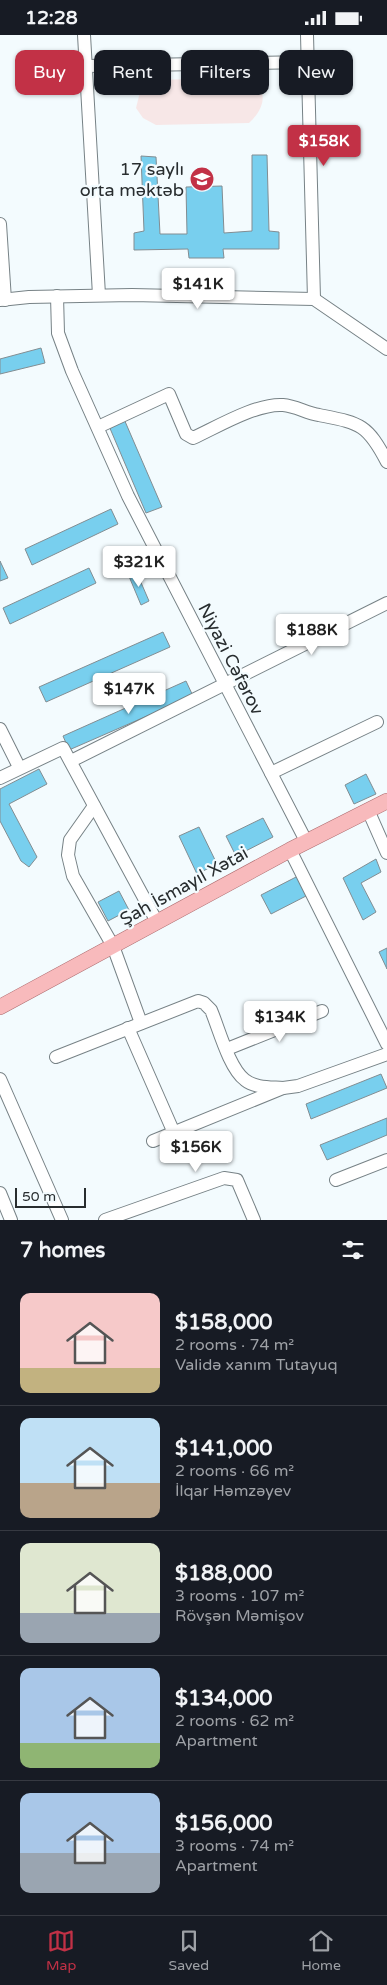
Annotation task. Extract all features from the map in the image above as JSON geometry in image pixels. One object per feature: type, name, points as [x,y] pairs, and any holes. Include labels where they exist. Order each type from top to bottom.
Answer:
[{"type":"main road","name":"Şah İsmayıl Xətai","points":[[0,1007],[306,841],[387,801]]},
{"type":"street","points":[[84,35],[99,295]]},
{"type":"street","points":[[307,35],[308,50]]},
{"type":"street","points":[[86,67],[279,62]]},
{"type":"street","points":[[309,95],[314,299]]},
{"type":"street","points":[[0,224],[2,300],[99,295],[314,299],[387,349]]},
{"type":"street","name":"Niyazi Cəfərov","points":[[57,297],[58,333],[72,371],[146,535],[306,841]]},
{"type":"street","points":[[98,427],[169,394],[186,434],[193,438],[257,410],[281,405],[300,408],[316,415],[351,421],[367,431],[387,462]]},
{"type":"street","points":[[70,761],[387,603]]},
{"type":"street","points":[[271,773],[377,722]]},
{"type":"street","points":[[0,729],[19,767]]},
{"type":"street","points":[[0,778],[19,767],[63,748],[158,922]]},
{"type":"street","points":[[94,806],[70,840],[68,855],[73,876],[113,946],[141,1023]]},
{"type":"street","points":[[368,810],[387,853]]},
{"type":"street","points":[[290,850],[387,1044]]},
{"type":"street","points":[[56,1057],[198,1001],[204,1003],[211,1011],[237,1071],[246,1081],[260,1087],[282,1088],[298,1086],[387,1054]]},
{"type":"street","points":[[227,1049],[322,1011]]},
{"type":"street","points":[[128,1028],[174,1133]]},
{"type":"street","points":[[0,1079],[62,1220]]},
{"type":"street","points":[[154,1141],[282,1088]]},
{"type":"street","points":[[336,1180],[387,1160]]},
{"type":"street","points":[[105,1220],[224,1178],[232,1177],[237,1180],[254,1220]]},
{"type":"street","points":[[0,1193],[10,1220]]},
{"type":"shaded area","points":[[181,79],[181,95],[262,95],[262,104],[255,117],[249,123],[156,125],[143,118],[136,108],[139,95],[171,95],[171,80]]},
{"type":"building","points":[[252,155],[267,155],[269,231],[279,232],[279,249],[223,249],[224,258],[189,258],[188,249],[134,250],[134,233],[144,231],[141,156],[156,157],[160,234],[187,234],[186,187],[222,186],[224,233],[252,231]]},
{"type":"building","points":[[41,348],[45,363],[0,374],[0,359]]},
{"type":"building","points":[[124,419],[162,507],[146,513],[109,426]]},
{"type":"building","points":[[111,509],[118,524],[32,565],[25,549]]},
{"type":"building","points":[[0,561],[8,578],[0,581]]},
{"type":"building","points":[[89,568],[96,583],[10,624],[3,608]]},
{"type":"building","points":[[136,571],[149,601],[141,605],[128,574]]},
{"type":"building","points":[[163,632],[170,647],[46,702],[39,687]]},
{"type":"building","points":[[186,681],[193,696],[69,750],[63,736]]},
{"type":"building","points":[[39,769],[47,784],[9,804],[37,857],[29,867],[21,861],[0,821],[0,789]]},
{"type":"building","points":[[366,774],[376,794],[354,804],[345,785]]},
{"type":"building","points":[[263,818],[273,837],[236,856],[226,836]]},
{"type":"building","points":[[199,827],[217,864],[197,874],[179,836]]},
{"type":"building","points":[[376,859],[381,872],[361,883],[376,912],[363,920],[343,878]]},
{"type":"building","points":[[298,876],[308,895],[271,914],[261,895]]},
{"type":"building","points":[[119,891],[129,910],[108,921],[98,902]]},
{"type":"building","points":[[387,948],[387,969],[379,952]]},
{"type":"building","points":[[381,1074],[387,1088],[311,1119],[306,1104]]},
{"type":"building","points":[[387,1118],[387,1135],[327,1160],[320,1145]]},
{"type":"place","name":"17 saylı orta məktəb","points":[[202,179]]}]
